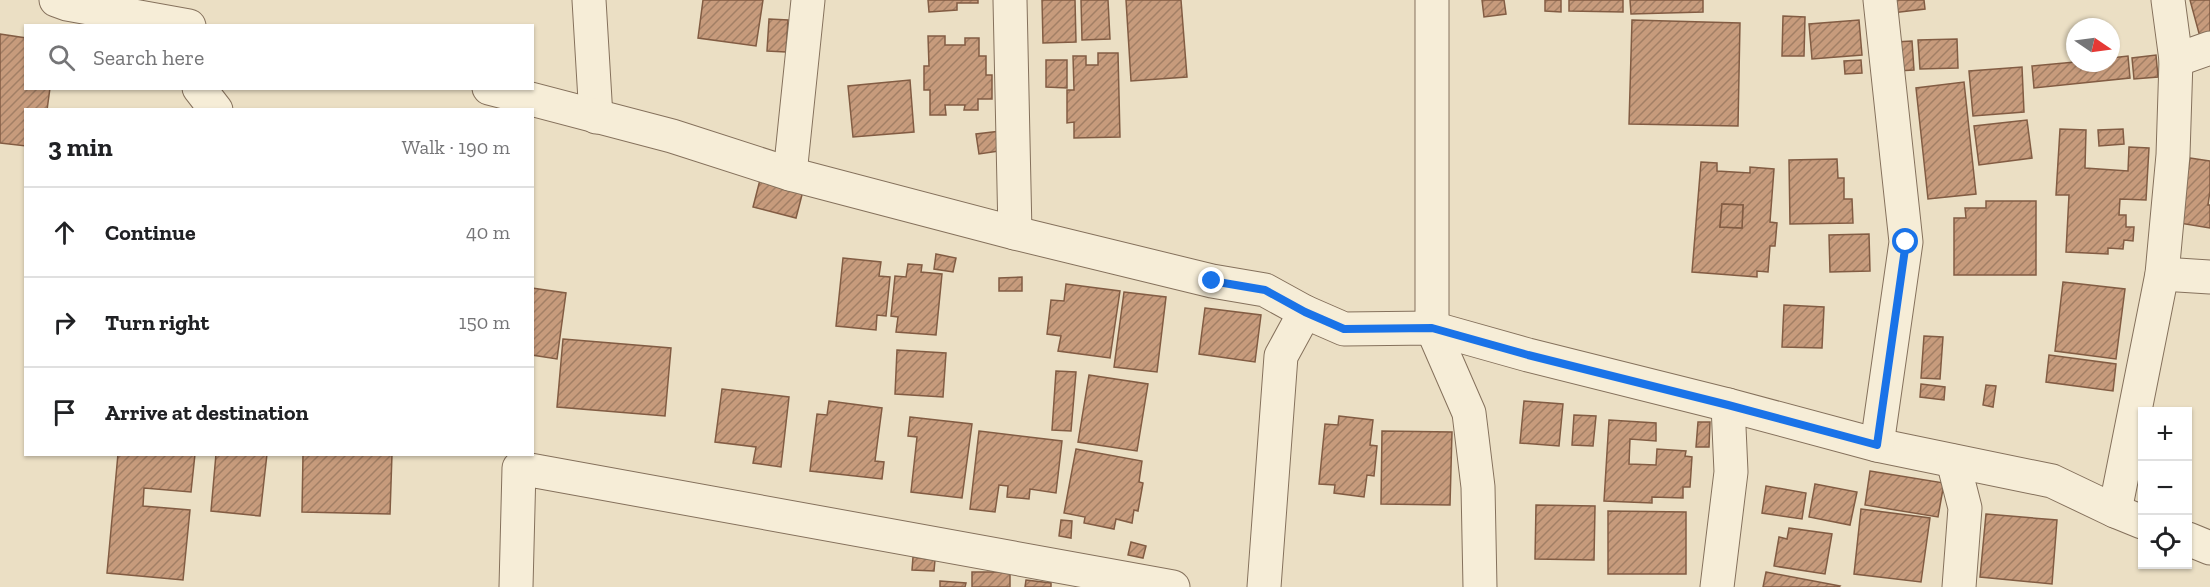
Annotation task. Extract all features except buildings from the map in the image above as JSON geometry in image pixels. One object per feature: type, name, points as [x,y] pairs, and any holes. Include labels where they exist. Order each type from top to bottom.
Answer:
[{"type":"street","points":[[56,0],[145,21],[171,24]]},
{"type":"street","points":[[589,0],[596,117]]},
{"type":"street","points":[[789,174],[808,0]]},
{"type":"street","points":[[1010,0],[1015,233]]},
{"type":"street","points":[[1432,0],[1432,328],[1469,412],[1478,487],[1480,587]]},
{"type":"street","points":[[1877,445],[1906,242],[1880,0]]},
{"type":"street","points":[[496,90],[672,136],[789,174],[1015,233],[1201,278],[1265,290],[1305,312],[1344,329],[1432,328],[1877,445],[2052,481],[2129,517],[2162,274],[2173,155],[2176,60],[2168,0]]},
{"type":"street","points":[[2176,60],[2210,48]]},
{"type":"street","points":[[201,90],[214,108]]},
{"type":"street","points":[[2162,274],[2210,277]]},
{"type":"street","points":[[1264,587],[1281,356],[1305,312]]},
{"type":"street","points":[[1717,587],[1731,472],[1728,405]]},
{"type":"street","points":[[516,587],[520,461],[1173,587]]},
{"type":"street","points":[[1953,461],[1965,508],[1959,587]]},
{"type":"street","points":[[2192,541],[2210,548]]},
{"type":"route","points":[[1212,281],[1265,290],[1305,312],[1344,329],[1432,328],[1877,445],[1906,242]]}]
